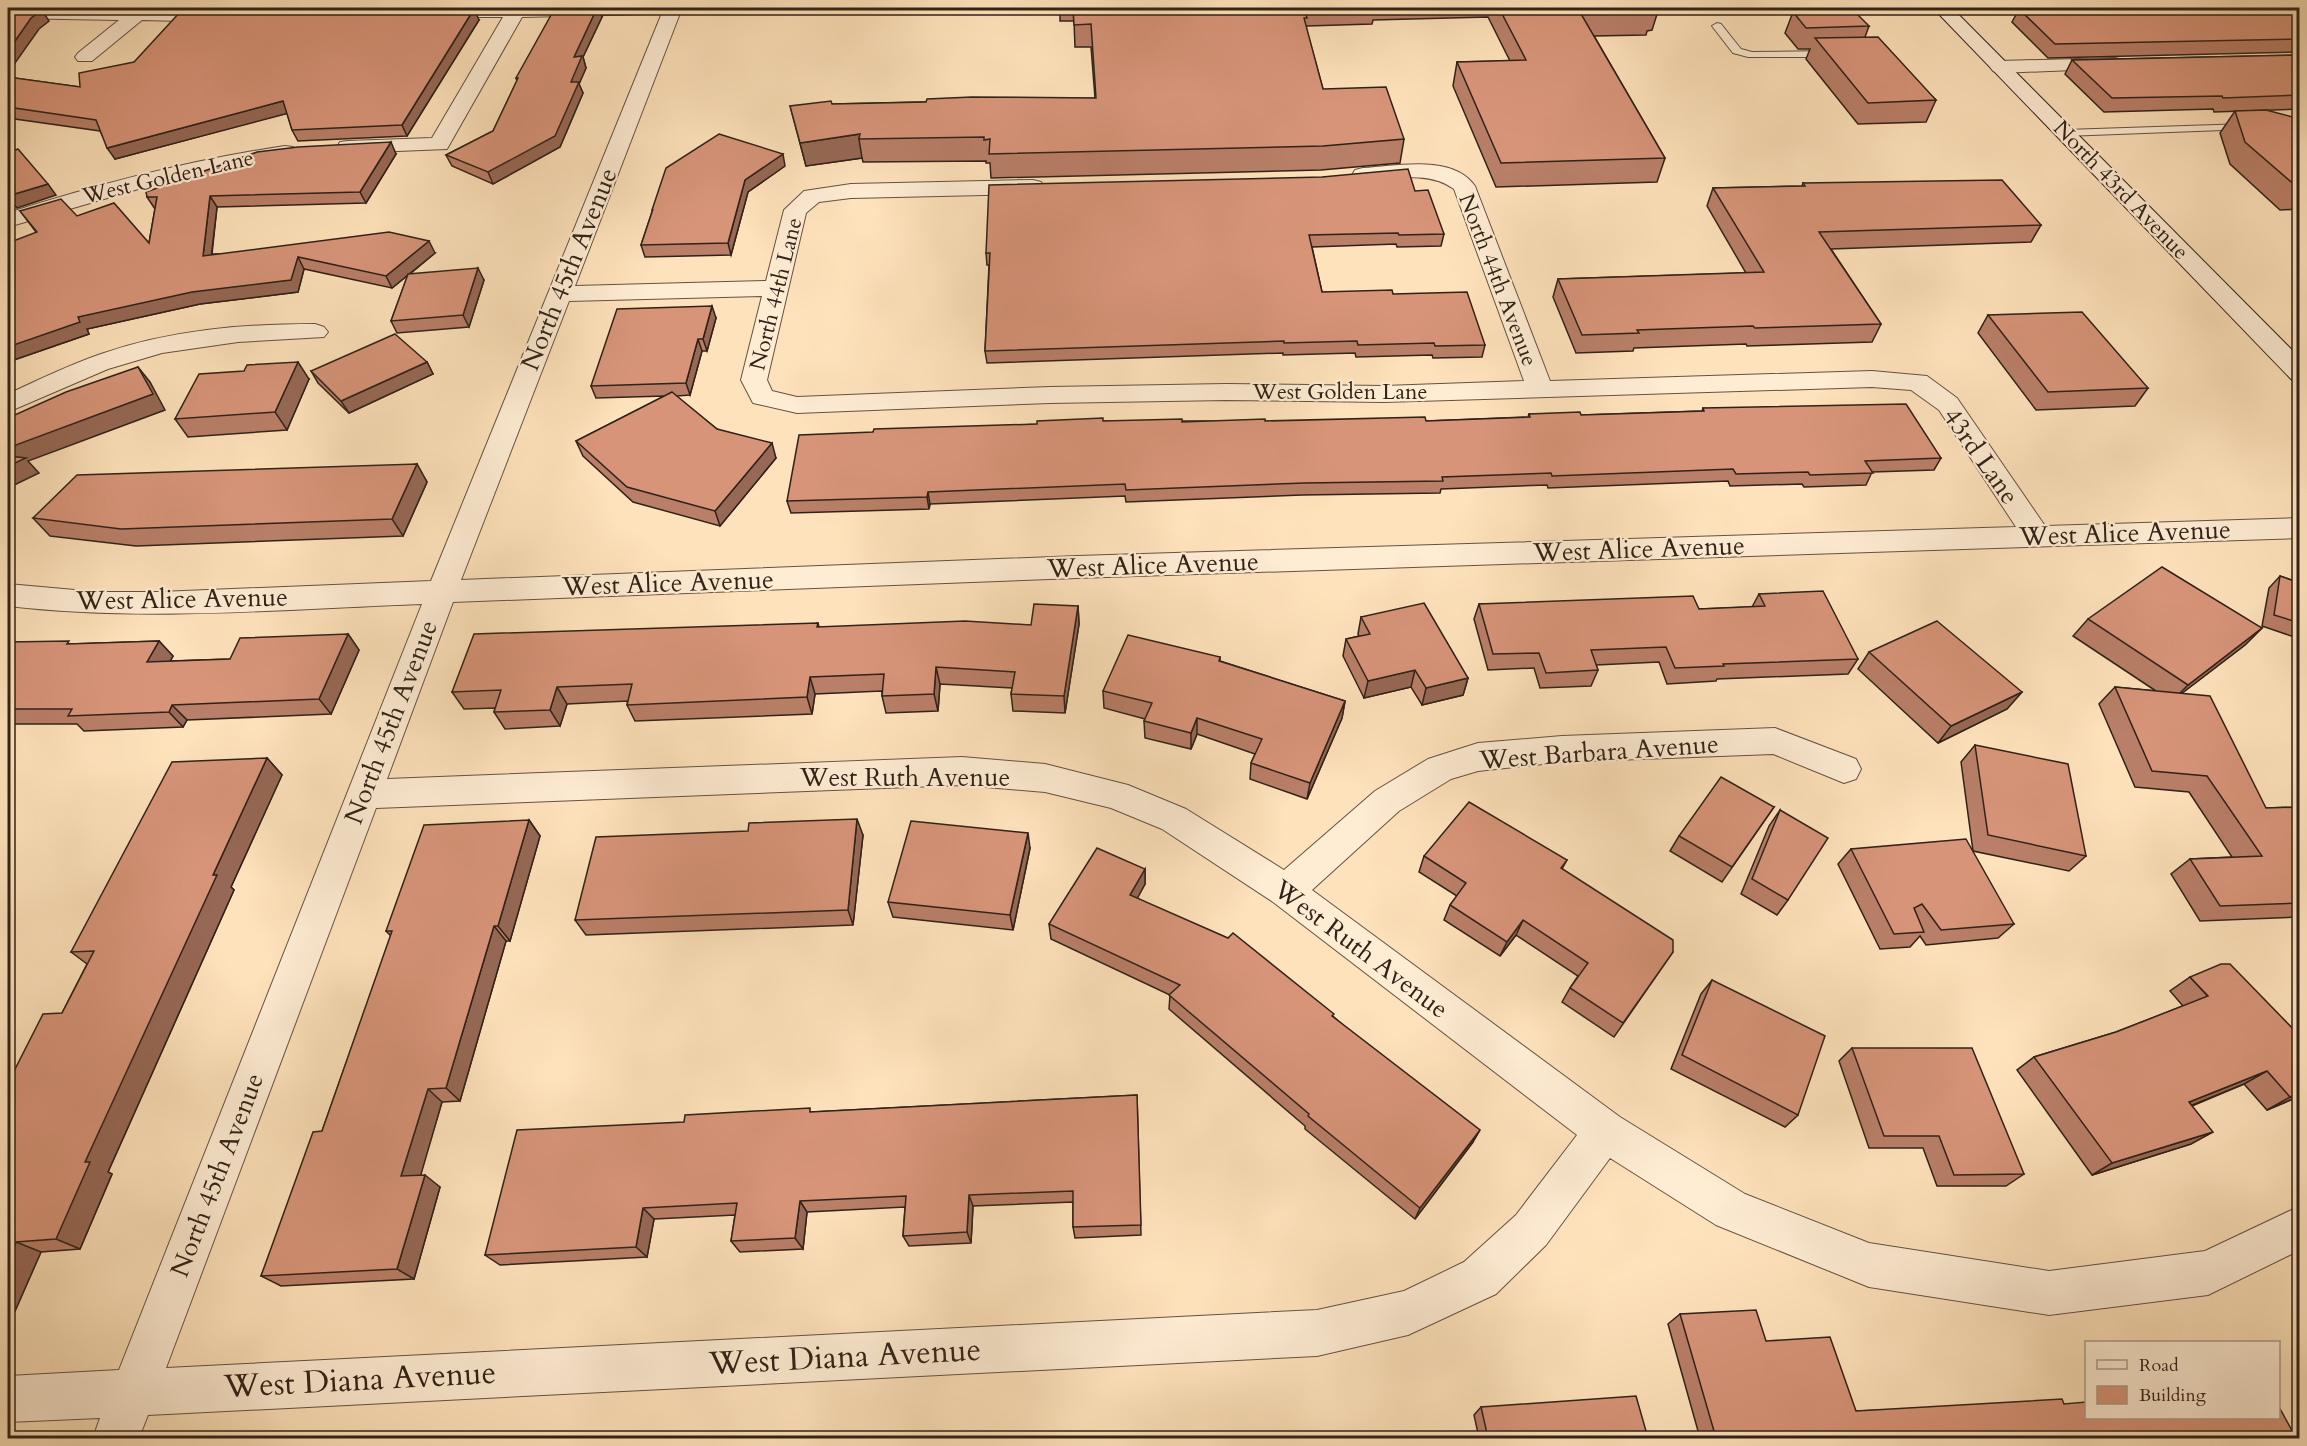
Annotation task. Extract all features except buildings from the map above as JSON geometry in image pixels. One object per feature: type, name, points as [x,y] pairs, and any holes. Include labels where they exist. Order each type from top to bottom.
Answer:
[{"type":"street","points":[[410,13],[649,8]]},
{"type":"street","name":"North 45th Avenue","points":[[116,1438],[442,591],[673,8]]},
{"type":"street","name":"North 43rd Avenue","points":[[1942,8],[2300,373]]},
{"type":"street","points":[[326,148],[439,144],[516,11]]},
{"type":"street","points":[[8,12],[242,16]]},
{"type":"street","points":[[308,16],[338,12]]},
{"type":"street","points":[[85,57],[138,14]]},
{"type":"street","points":[[2000,67],[2139,63]]},
{"type":"street","name":"West Golden Lane","points":[[8,220],[125,183],[226,160],[303,149]]},
{"type":"street","name":"North 44th Avenue","points":[[1343,177],[1422,170],[1449,175],[1464,186],[1540,390]]},
{"type":"street","name":"North 44th Lane","points":[[762,397],[754,380],[795,210],[812,196],[851,191],[1050,186]]},
{"type":"street","points":[[559,294],[778,288]]},
{"type":"street","points":[[8,404],[111,359],[152,347],[193,339],[262,331],[315,332]]},
{"type":"street","name":"West Golden Lane","points":[[762,397],[797,405],[1050,395],[1226,392],[1384,394],[1872,379],[1918,382]]},
{"type":"street","name":"43rd Lane","points":[[1918,382],[1948,404],[2037,536]]},
{"type":"street","name":"West Alice Avenue","points":[[8,595],[107,603],[1077,567],[2300,528]]},
{"type":"street","name":"West Barbara Avenue","points":[[1286,891],[1386,801],[1440,769],[1478,757],[1563,749],[1775,741],[1844,769]]},
{"type":"street","name":"West Ruth Avenue","points":[[363,794],[962,771],[1045,778],[1116,795],[1174,819],[1286,891],[1605,1131],[1731,1210],[1869,1265],[2049,1293],[2208,1273],[2300,1227]]},
{"type":"street","name":"West Diana Avenue","points":[[8,1399],[1317,1333],[1407,1313],[1480,1278],[1531,1230],[1605,1131]]},
{"type":"lane","points":[[1717,26],[1737,51],[1752,55],[1848,54]]},
{"type":"lane","points":[[2065,133],[2253,127]]}]
